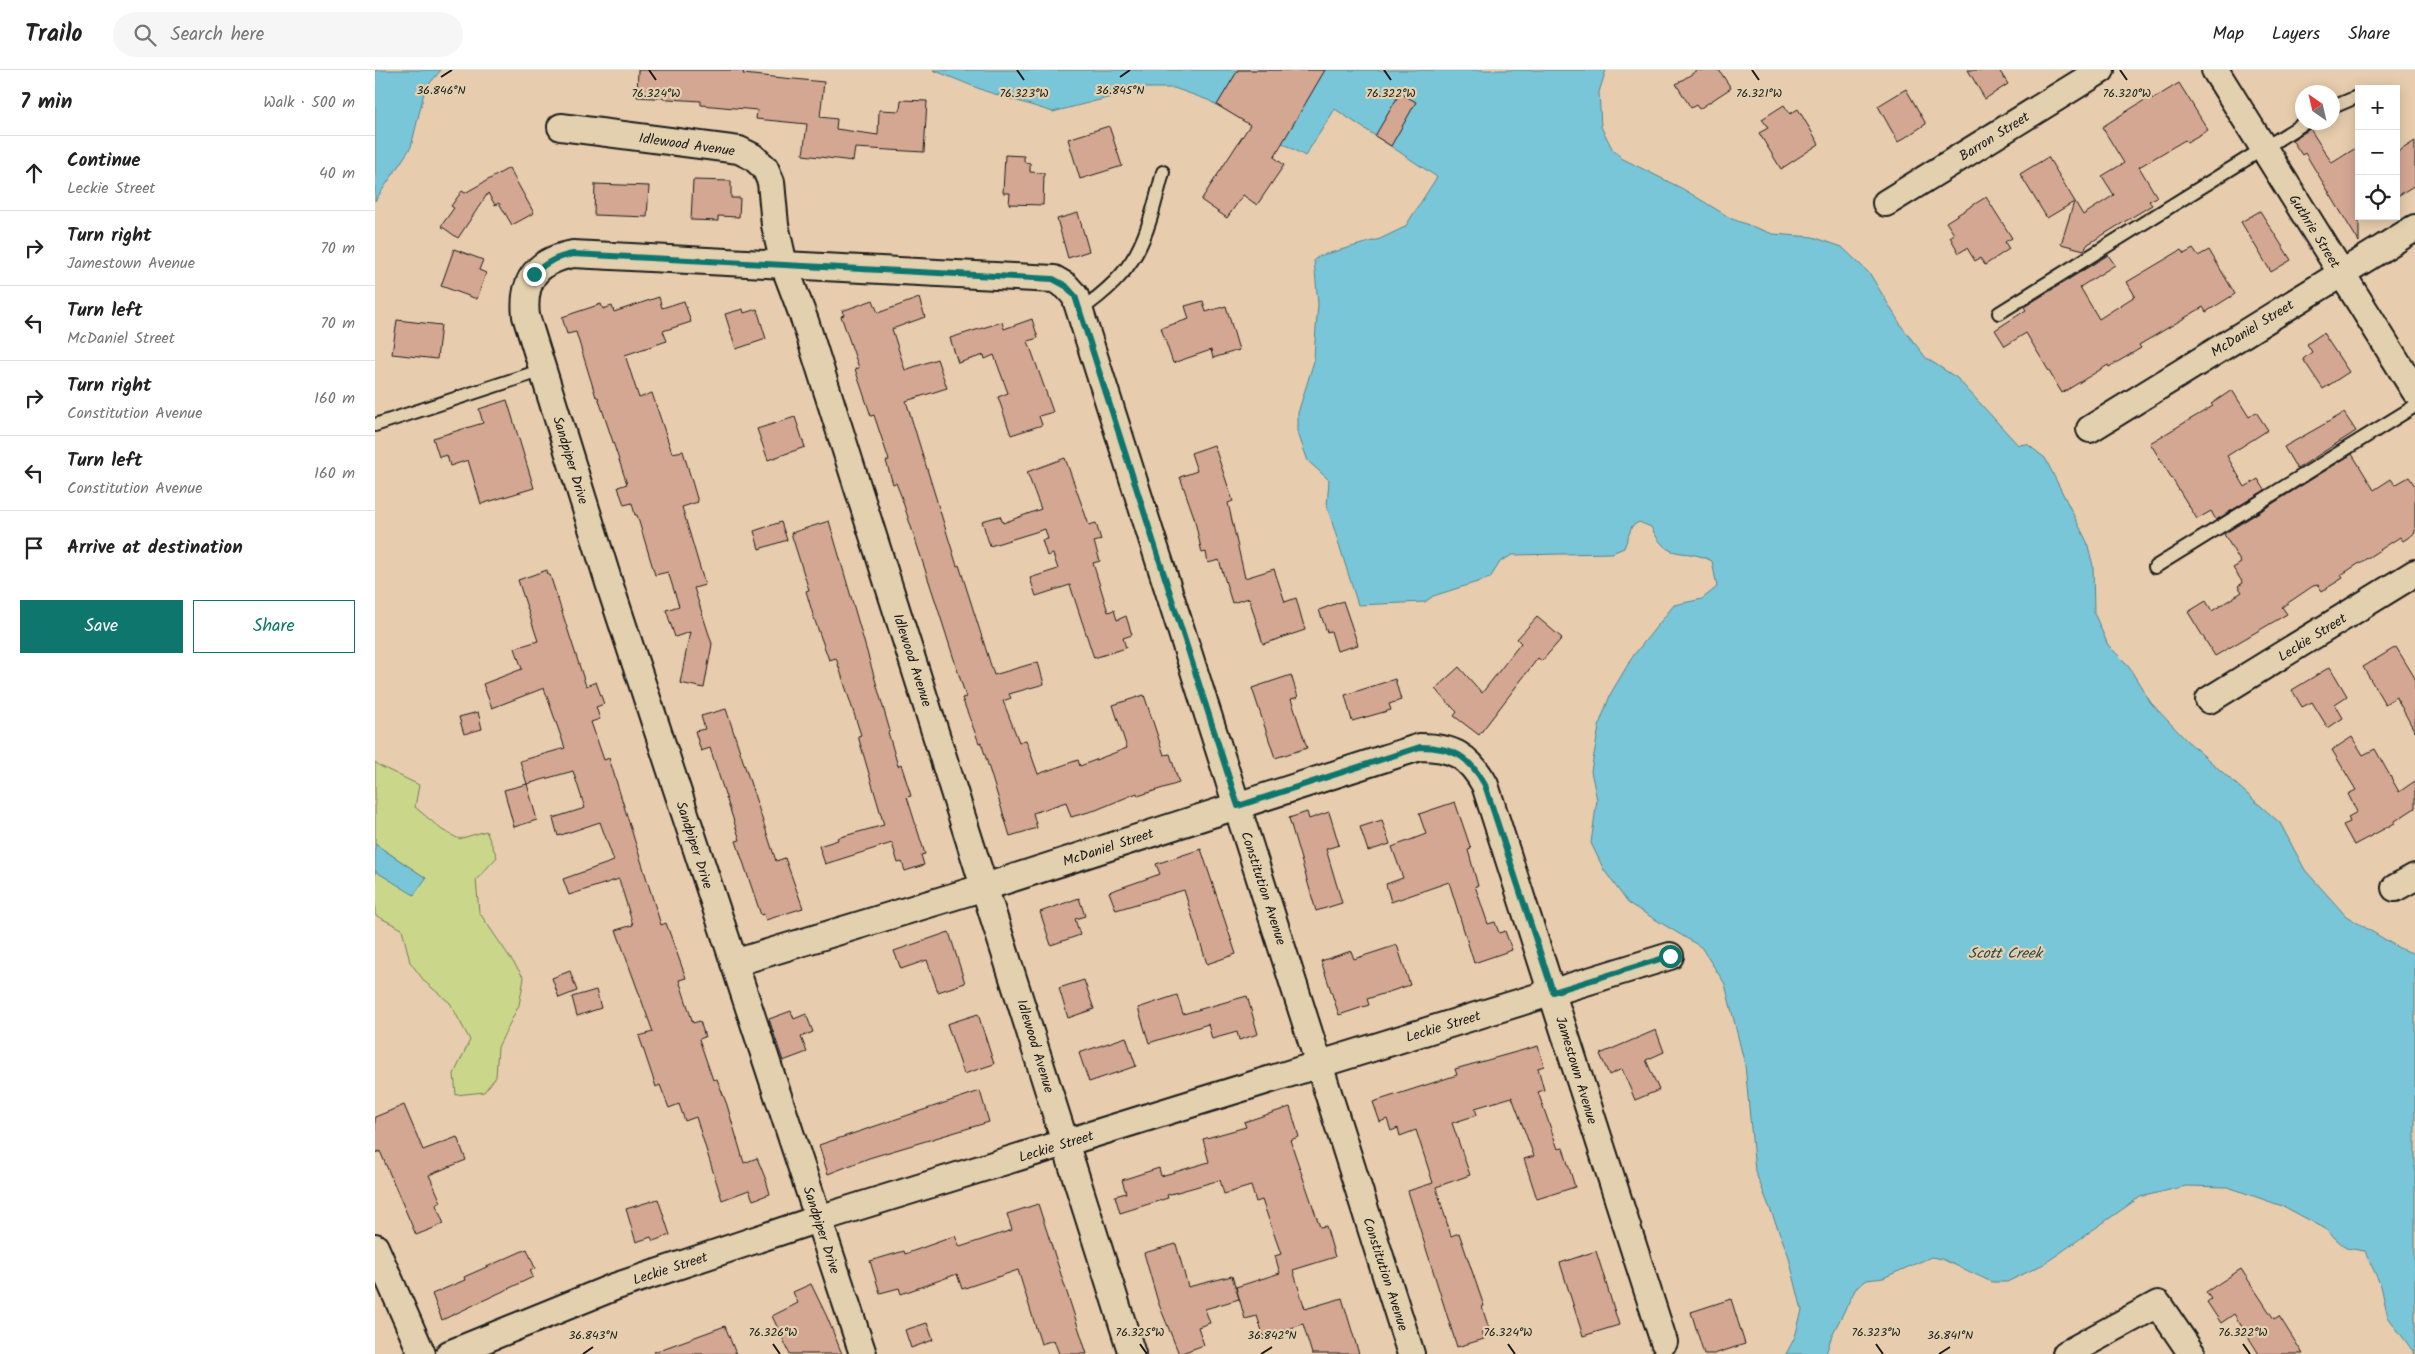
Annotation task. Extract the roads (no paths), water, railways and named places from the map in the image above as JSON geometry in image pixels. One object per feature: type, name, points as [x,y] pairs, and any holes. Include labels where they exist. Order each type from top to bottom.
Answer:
[{"type":"street","name":"Barron Street","points":[[1886,203],[2101,70]]},
{"type":"street","name":"Guthrie Street","points":[[2215,70],[2415,391]]},
{"type":"street","name":"Idlewood Avenue","points":[[561,127],[739,150],[753,157],[765,168],[771,182],[775,225],[784,266],[805,321],[1132,1354]]},
{"type":"street","name":"McDaniel Street","points":[[2090,428],[2415,228]]},
{"type":"street","name":"Constitution Avenue","points":[[532,335],[524,300],[527,285],[543,264],[557,257],[573,254],[1053,279],[1066,286],[1075,296],[1411,1354]]},
{"type":"street","name":"Sandpiper Drive","points":[[532,335],[609,583],[863,1354]]},
{"type":"street","name":"Leckie Street","points":[[2209,700],[2415,573]]},
{"type":"street","name":"McDaniel Street","points":[[734,963],[985,887],[1420,747],[1438,747],[1455,752],[1477,770]]},
{"type":"street","name":"Jamestown Avenue","points":[[1477,770],[1485,785],[1553,992],[1611,1180],[1664,1342]]},
{"type":"street","name":"Leckie Street","points":[[449,1354],[614,1287],[818,1219],[1670,956]]},
{"type":"street","points":[[375,1246],[422,1354]]},
{"type":"street","points":[[2066,1354],[2159,1304],[2192,1354]]},
{"type":"lane","points":[[2340,104],[2355,98]]},
{"type":"lane","points":[[1999,313],[2295,130]]},
{"type":"lane","points":[[1079,311],[1104,293],[1121,276],[1135,257],[1149,230],[1163,172]]},
{"type":"lane","points":[[375,425],[543,370]]},
{"type":"lane","points":[[2155,567],[2415,406]]},
{"type":"water","points":[[375,70],[441,70],[425,89],[411,147],[375,201]]},
{"type":"water","name":"Scott Creek","points":[[933,70],[1606,70],[1599,92],[1601,127],[1613,150],[1623,159],[1683,189],[1732,219],[1773,234],[1813,237],[1842,247],[1870,274],[1902,327],[1926,358],[1957,378],[2018,445],[2027,444],[2045,458],[2087,542],[2093,566],[2094,613],[2108,645],[2127,664],[2151,703],[2186,740],[2280,823],[2305,870],[2346,916],[2399,948],[2415,954],[2415,1354],[2388,1317],[2381,1286],[2365,1251],[2346,1248],[2324,1228],[2285,1207],[2228,1187],[2186,1186],[2140,1197],[2044,1264],[2007,1282],[1992,1282],[1942,1259],[1931,1257],[1883,1278],[1867,1280],[1856,1288],[1832,1335],[1826,1354],[1786,1354],[1795,1337],[1802,1310],[1788,1254],[1755,1171],[1745,1065],[1725,984],[1701,947],[1628,903],[1604,870],[1591,843],[1597,800],[1591,771],[1600,722],[1611,693],[1633,656],[1674,605],[1702,599],[1717,587],[1712,561],[1692,554],[1670,550],[1658,539],[1651,527],[1639,522],[1632,526],[1624,548],[1612,553],[1512,555],[1500,562],[1490,578],[1433,596],[1425,602],[1358,605],[1327,506],[1329,480],[1308,461],[1298,433],[1298,413],[1314,361],[1318,304],[1314,260],[1319,256],[1380,239],[1405,227],[1437,177],[1335,109],[1305,156],[1208,100],[1174,88],[1146,88],[1053,112],[985,91]]},
{"type":"water","points":[[375,844],[426,878],[414,895],[375,871]]}]
